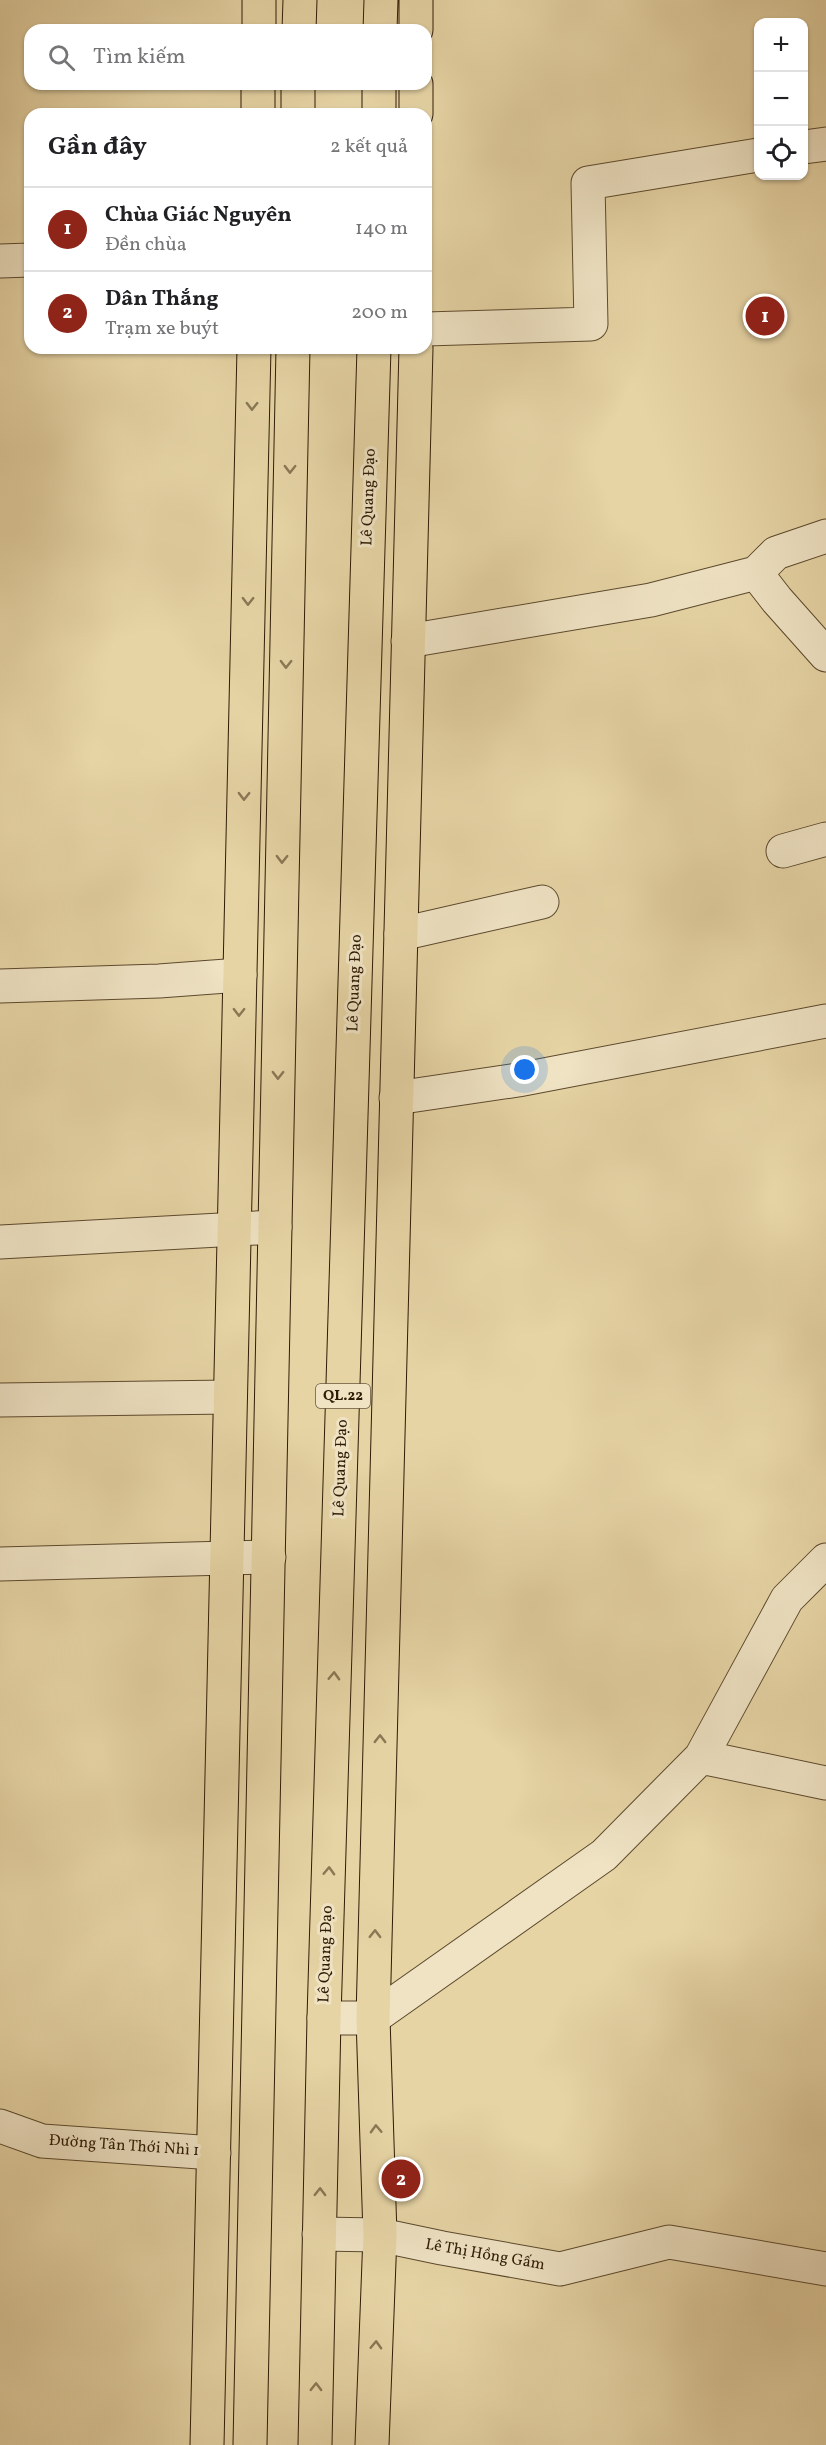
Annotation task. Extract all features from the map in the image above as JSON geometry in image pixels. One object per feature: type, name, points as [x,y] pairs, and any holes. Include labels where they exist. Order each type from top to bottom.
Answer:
[{"type":"highway","points":[[259,0],[259,24]]},
{"type":"highway","points":[[299,24],[300,0]]},
{"type":"highway","points":[[380,24],[381,0]]},
{"type":"highway","points":[[416,0],[416,24]]},
{"type":"highway","points":[[258,90],[258,108]]},
{"type":"highway","points":[[298,90],[298,108]]},
{"type":"highway","points":[[379,90],[379,108]]},
{"type":"highway","points":[[416,90],[416,108]]},
{"type":"highway","points":[[207,2445],[254,354]]},
{"type":"highway","points":[[249,2445],[257,2156],[293,354]]},
{"type":"highway","name":"Lê Quang Đạo","points":[[315,2445],[324,2018],[374,354]]},
{"type":"highway","name":"QL.22","points":[[372,2445],[380,2235],[373,2018],[416,354]]},
{"type":"highway","points":[[214,2153],[257,2156]]},
{"type":"street","points":[[808,146],[826,144]]},
{"type":"street","points":[[432,328],[591,324],[588,183],[754,156]]},
{"type":"street","points":[[0,261],[24,260]]},
{"type":"street","points":[[408,641],[651,600],[756,573],[776,552],[826,536]]},
{"type":"street","points":[[756,573],[826,655]]},
{"type":"street","points":[[783,851],[826,839]]},
{"type":"street","points":[[401,934],[542,902]]},
{"type":"street","points":[[0,986],[159,981],[240,975]]},
{"type":"street","points":[[396,1098],[518,1080],[826,1021]]},
{"type":"street","points":[[0,1242],[275,1227]]},
{"type":"street","points":[[0,1400],[230,1397]]},
{"type":"street","points":[[0,1564],[269,1557]]},
{"type":"street","points":[[324,2018],[373,2018],[604,1855],[701,1757],[787,1599],[826,1560]]},
{"type":"street","points":[[701,1757],[826,1783]]},
{"type":"street","name":"Đường Tân Thới Nhì 1","points":[[0,2126],[42,2141],[214,2153]]},
{"type":"street","name":"Lê Thị Hồng Gấm","points":[[319,2234],[380,2235],[560,2269],[669,2242],[826,2269]]},
{"type":"place","name":"Chùa Giác Nguyên","points":[[765,316]]},
{"type":"place","name":"Dân Thắng","points":[[401,2179]]}]
